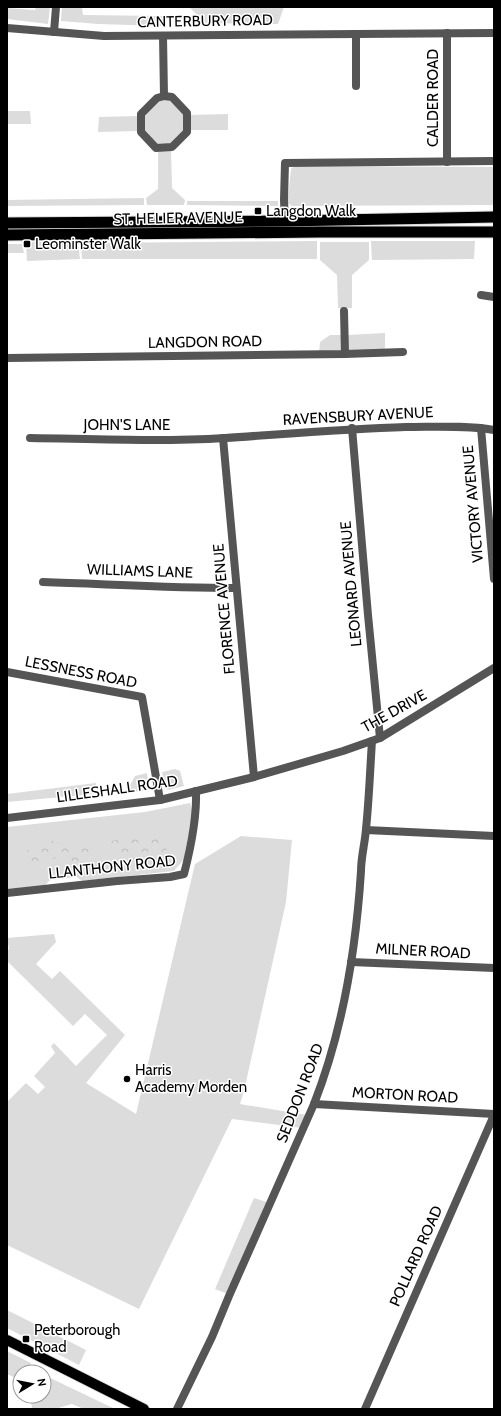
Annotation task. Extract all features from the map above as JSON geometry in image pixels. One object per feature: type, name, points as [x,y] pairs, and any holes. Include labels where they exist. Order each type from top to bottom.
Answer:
[{"type":"highway","name":"ST. HELIER AVENUE","points":[[7,223],[285,221],[494,217]]},
{"type":"highway","name":"ST. HELIER AVENUE","points":[[7,235],[494,232]]},
{"type":"main road","points":[[7,1340],[144,1409]]},
{"type":"street","points":[[54,32],[56,7]]},
{"type":"street","name":"CANTERBURY ROAD","points":[[7,28],[104,36],[494,33]]},
{"type":"street","name":"CALDER ROAD","points":[[447,33],[447,162]]},
{"type":"street","points":[[356,34],[356,86]]},
{"type":"street","points":[[163,36],[164,96]]},
{"type":"street","points":[[164,96],[172,97],[187,113],[187,132],[172,147],[156,148],[141,132],[141,114],[157,98],[164,96]]},
{"type":"street","points":[[285,221],[285,163],[494,161]]},
{"type":"street","points":[[481,295],[494,298]]},
{"type":"street","points":[[344,311],[345,354]]},
{"type":"street","name":"LANGDON ROAD","points":[[7,358],[403,352]]},
{"type":"street","name":"RAVENSBURY AVENUE","points":[[223,438],[352,428],[446,426],[494,430]]},
{"type":"street","name":"LEONARD AVENUE","points":[[352,428],[369,630],[376,740]]},
{"type":"street","name":"VICTORY AVENUE","points":[[481,428],[494,579]]},
{"type":"street","name":"JOHN'S LANE","points":[[30,438],[162,440],[223,438]]},
{"type":"street","name":"FLORENCE AVENUE","points":[[223,438],[254,777]]},
{"type":"street","name":"WILLIAMS LANE","points":[[43,582],[153,585],[174,588],[236,588]]},
{"type":"street","name":"THE DRIVE","points":[[254,777],[376,740],[494,668]]},
{"type":"street","name":"LESSNESS ROAD","points":[[7,672],[142,697],[160,800]]},
{"type":"street","name":"SEDDON ROAD","points":[[177,1409],[212,1336],[314,1104],[336,1040],[352,962],[361,862],[363,858],[376,740]]},
{"type":"street","name":"LILLESHALL ROAD","points":[[7,818],[160,800],[254,777]]},
{"type":"street","name":"LLANTHONY ROAD","points":[[7,893],[170,877],[184,874],[189,858],[197,808],[196,791]]},
{"type":"street","points":[[366,830],[494,836]]},
{"type":"street","name":"MILNER ROAD","points":[[352,962],[494,968]]},
{"type":"street","name":"MORTON ROAD","points":[[314,1104],[494,1115]]},
{"type":"street","name":"POLLARD ROAD","points":[[364,1409],[494,1115]]},
{"type":"green space","points":[[36,7],[50,7],[48,24],[7,19],[7,8],[35,10]]},
{"type":"green space","points":[[62,7],[82,7],[83,15],[163,16],[163,26],[61,21]]},
{"type":"green space","points":[[189,7],[284,7],[278,24],[206,23]]},
{"type":"green space","points":[[158,100],[171,100],[185,114],[184,131],[171,145],[156,145],[144,131],[144,115]]},
{"type":"green space","points":[[7,111],[30,111],[31,124],[7,124]]},
{"type":"green space","points":[[228,114],[228,130],[189,130],[189,115]]},
{"type":"green space","points":[[139,116],[139,131],[98,132],[99,117]]},
{"type":"green space","points":[[171,149],[172,188],[185,200],[184,205],[147,205],[146,198],[158,189],[158,150]]},
{"type":"green space","points":[[295,166],[494,167],[494,205],[292,206],[288,203],[288,198],[291,169]]},
{"type":"green space","points":[[144,198],[144,205],[7,206],[7,200]]},
{"type":"green space","points":[[187,201],[278,201],[278,206],[187,205]]},
{"type":"green space","points":[[317,241],[317,259],[82,259],[81,243]]},
{"type":"green space","points":[[371,241],[475,241],[474,259],[372,260]]},
{"type":"green space","points":[[26,242],[78,242],[80,259],[27,261]]},
{"type":"green space","points":[[320,242],[369,242],[369,260],[352,275],[352,308],[338,308],[337,275],[320,260]]},
{"type":"green space","points":[[7,244],[22,244],[24,253],[7,253]]},
{"type":"green space","points":[[385,333],[385,351],[347,352],[347,335]]},
{"type":"green space","points":[[330,335],[343,335],[343,353],[319,353],[320,342]]},
{"type":"green space","points":[[175,769],[180,771],[184,786],[168,790],[165,788],[162,772]]},
{"type":"green space","points":[[147,773],[149,790],[131,792],[130,785],[135,776]]},
{"type":"green space","points":[[96,783],[95,794],[7,802],[7,794]]},
{"type":"green space","points":[[190,803],[193,813],[184,859],[174,871],[82,881],[77,877],[50,880],[45,885],[7,889],[7,827],[145,812]]},
{"type":"green space","points":[[138,835],[145,838],[164,835],[169,839],[167,849],[160,856],[149,860],[134,861],[125,858],[120,853],[110,850],[109,844],[112,841]]},
{"type":"green space","name":"Harris Academy Morden","points":[[241,836],[292,840],[286,902],[240,1104],[307,1115],[302,1128],[232,1119],[139,1309],[7,1245],[7,1102],[26,1083],[38,1094],[45,1087],[34,1076],[55,1053],[51,1046],[54,1043],[76,1066],[107,1035],[85,1014],[73,1026],[7,961],[7,950],[9,949],[7,938],[54,934],[56,942],[36,964],[52,979],[60,971],[125,1035],[86,1083],[136,1114],[195,864]]},
{"type":"green space","points":[[50,840],[73,847],[85,846],[92,851],[90,858],[75,864],[57,858],[31,865],[27,860],[26,854],[29,846]]},
{"type":"green space","points":[[254,1198],[270,1203],[228,1294],[215,1289]]},
{"type":"green space","points":[[7,1310],[86,1350],[79,1365],[7,1328]]},
{"type":"green space","points":[[7,1351],[31,1363],[12,1364],[12,1376],[7,1374]]},
{"type":"green space","points":[[52,1379],[115,1409],[84,1409],[72,1404],[55,1409],[31,1409],[31,1404],[52,1404]]},
{"type":"place","name":"Langdon Walk","points":[[258,211]]},
{"type":"place","name":"Leominster Walk","points":[[27,244]]},
{"type":"place","name":"Harris Academy Morden","points":[[127,1079]]},
{"type":"place","name":"Peterborough Road","points":[[26,1339]]}]
